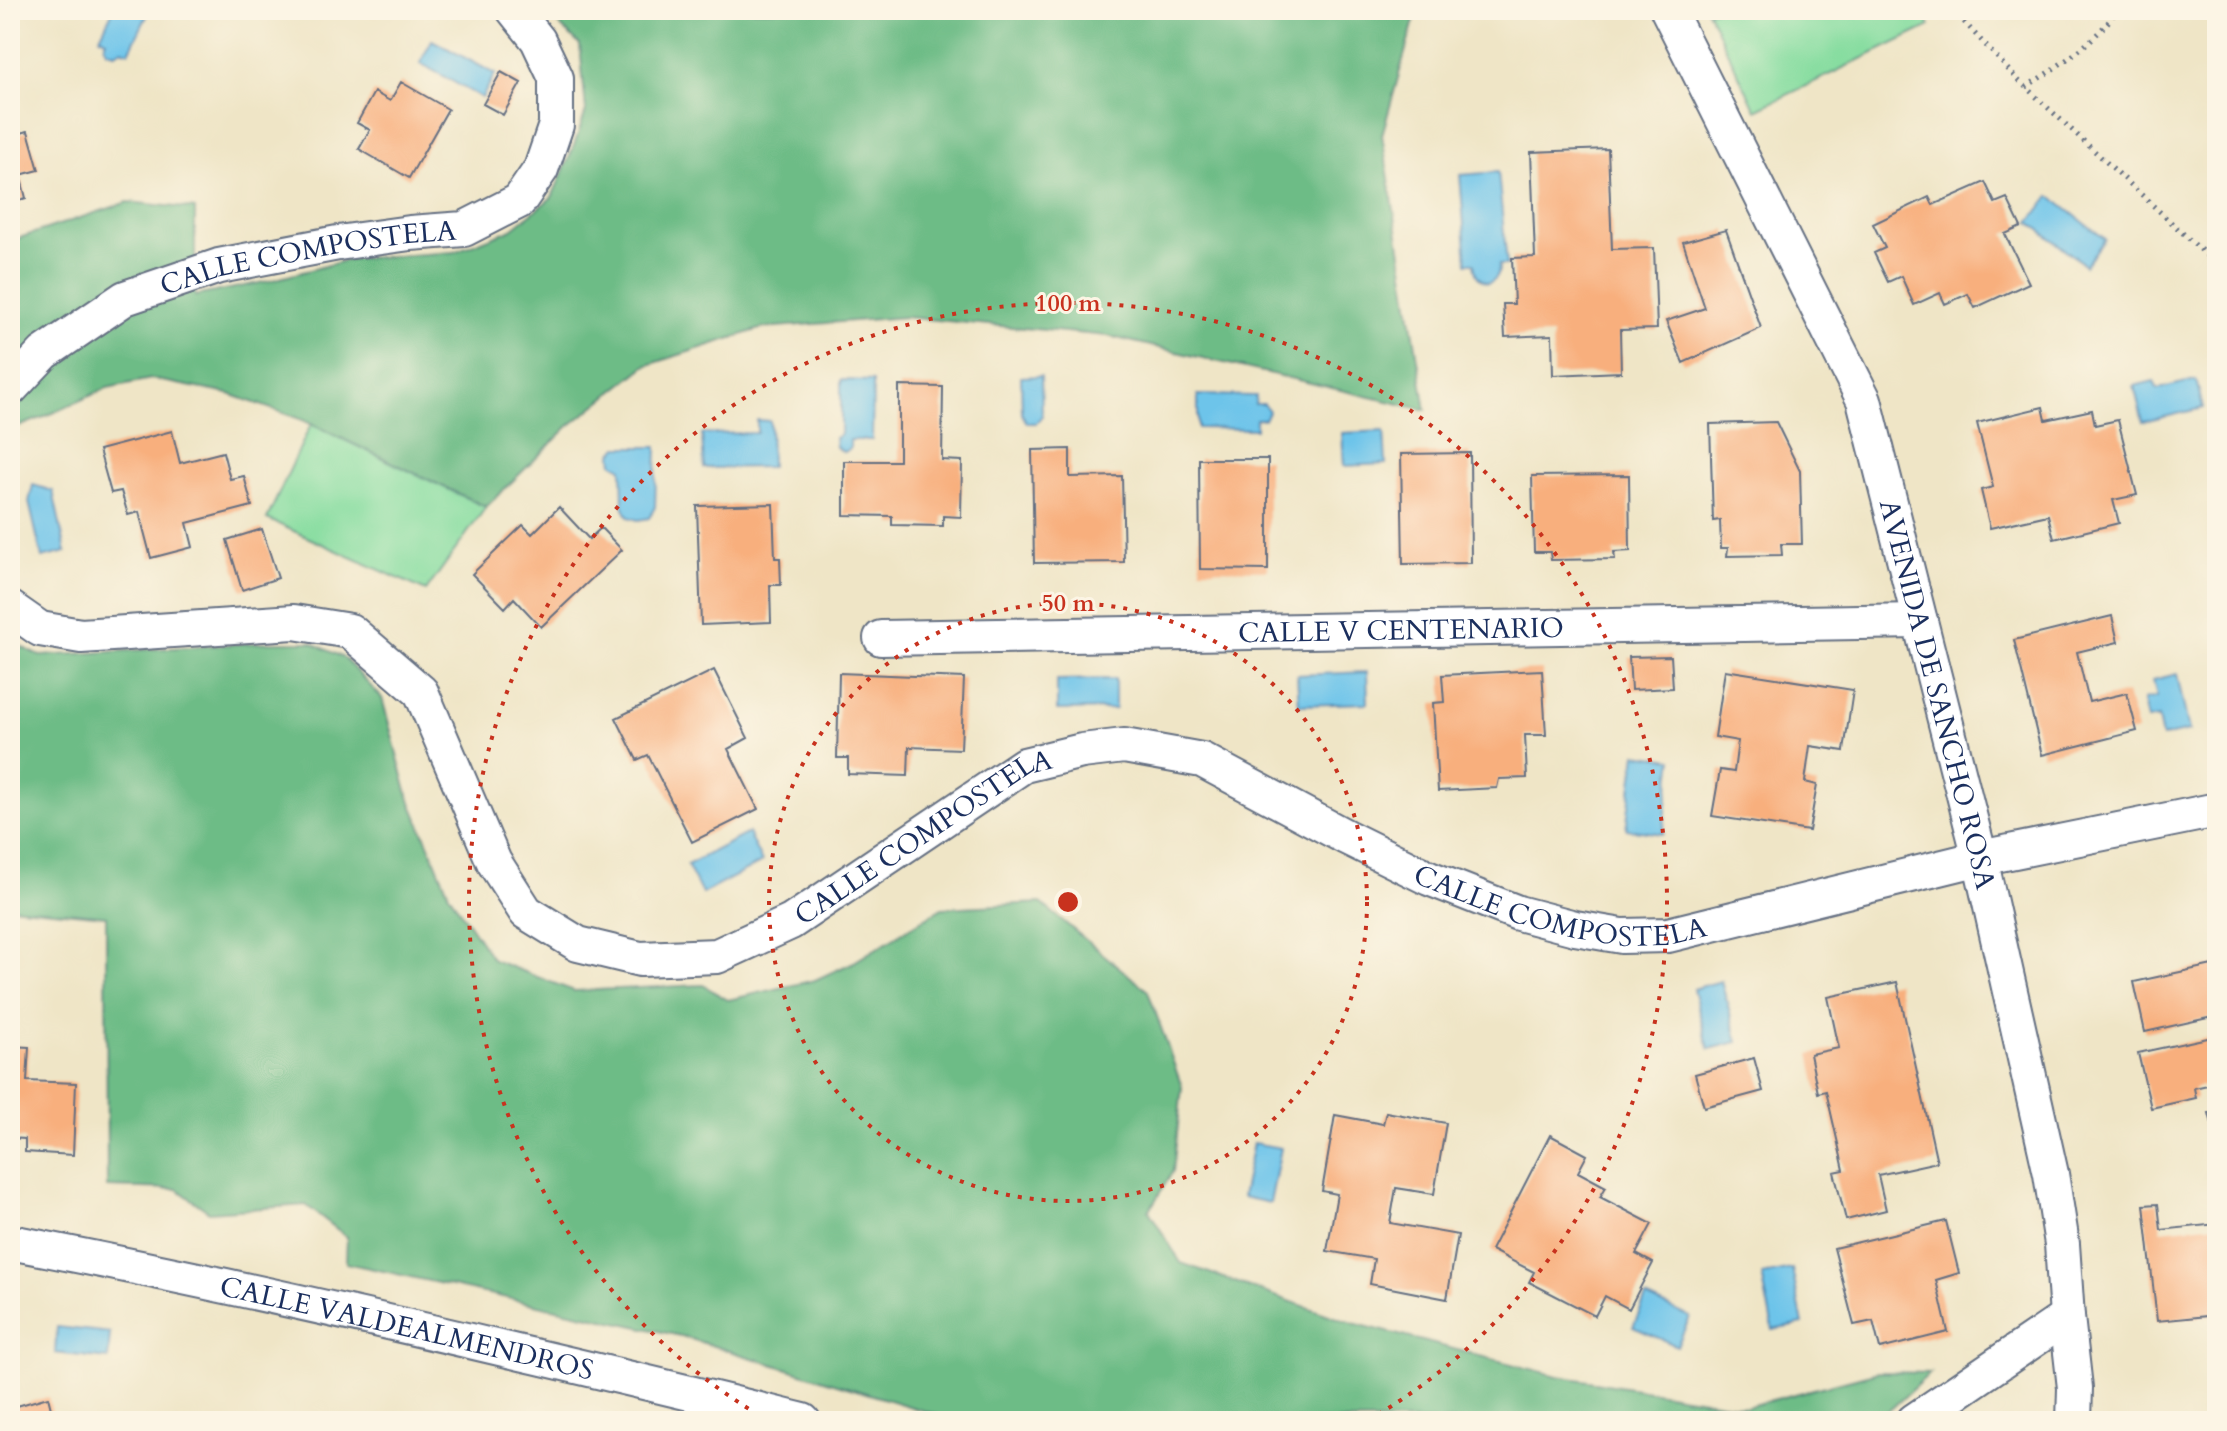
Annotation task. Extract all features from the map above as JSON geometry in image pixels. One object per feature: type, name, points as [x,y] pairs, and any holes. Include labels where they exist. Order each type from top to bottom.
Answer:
[{"type":"street","name":"CALLE COMPOSTELA","points":[[10,389],[44,353],[125,298],[219,266],[338,243],[464,229],[519,201],[541,169],[556,125],[556,78],[538,40],[514,10]]},
{"type":"street","name":"AVENIDA DE SANCHO ROSA","points":[[1668,10],[1864,400],[1980,858],[2051,1174],[2062,1244],[2075,1388],[2074,1421]]},
{"type":"street","name":"CALLE COMPOSTELA","points":[[10,608],[40,629],[81,636],[294,622],[350,631],[421,692],[494,862],[526,912],[578,944],[640,959],[717,956],[791,922],[1024,765],[1082,751],[1124,746],[1202,760],[1429,878],[1518,913],[1622,936],[1668,935],[1980,858],[2217,810]]},
{"type":"street","name":"CALLE V CENTENARIO","points":[[881,638],[1920,621]]},
{"type":"street","name":"CALLE VALDEALMENDROS","points":[[10,1242],[152,1269],[361,1315],[803,1421]]},
{"type":"street","points":[[1914,1421],[2067,1317]]},
{"type":"path","points":[[1953,10],[2026,87],[2217,265]]},
{"type":"path","points":[[2026,87],[2068,60],[2117,10]]},
{"type":"green space","points":[[544,10],[1417,10],[1382,135],[1426,410],[1108,336],[905,317],[763,328],[645,366],[568,427],[486,507],[303,420],[229,394],[151,379],[107,388],[10,430],[10,241],[128,202],[195,209],[195,296],[269,281],[351,259],[454,252],[512,229],[552,197],[586,111],[580,45]]},
{"type":"green space","points":[[1707,10],[1923,10],[1930,26],[1756,110]]},
{"type":"green space","points":[[311,424],[486,507],[426,591],[267,519]]},
{"type":"green space","points":[[10,641],[40,656],[311,642],[344,658],[382,698],[408,795],[449,894],[493,960],[574,991],[703,985],[728,1000],[815,980],[854,962],[942,908],[1041,903],[1148,991],[1182,1087],[1173,1171],[1149,1211],[1181,1263],[1349,1322],[1558,1376],[1746,1407],[1878,1372],[1930,1373],[1892,1408],[1871,1421],[957,1421],[681,1336],[346,1263],[347,1237],[306,1205],[209,1212],[177,1189],[107,1187],[106,916],[10,907]]},
{"type":"water","points":[[113,10],[150,10],[129,52],[122,49],[115,53],[107,51],[104,45],[106,40],[100,37]]},
{"type":"water","points":[[432,40],[495,74],[482,98],[420,63]]},
{"type":"water","points":[[1498,172],[1507,265],[1499,265],[1497,276],[1488,283],[1477,276],[1474,263],[1467,263],[1460,175]]},
{"type":"water","points":[[2050,196],[2105,239],[2085,265],[2030,222]]},
{"type":"water","points":[[1041,376],[1042,416],[1036,423],[1027,423],[1022,414],[1021,377]]},
{"type":"water","points":[[841,380],[873,381],[872,440],[850,440],[850,449],[843,452],[836,447],[835,438],[841,434]]},
{"type":"water","points":[[2196,380],[2203,408],[2143,422],[2134,386],[2154,381],[2157,389]]},
{"type":"water","points":[[1198,395],[1256,396],[1255,404],[1264,404],[1269,411],[1264,419],[1256,419],[1256,429],[1198,428]]},
{"type":"water","points":[[757,420],[770,421],[771,467],[704,468],[702,434],[757,433]]},
{"type":"water","points":[[1384,431],[1386,464],[1344,466],[1342,433]]},
{"type":"water","points":[[618,447],[657,447],[655,507],[649,518],[638,520],[628,517],[623,505],[622,468],[613,463],[612,454]]},
{"type":"water","points":[[33,485],[53,491],[66,552],[42,558],[29,502]]},
{"type":"water","points":[[1367,672],[1368,703],[1299,705],[1297,675]]},
{"type":"water","points":[[2177,674],[2189,731],[2162,737],[2158,718],[2147,720],[2143,700],[2157,697],[2153,680]]},
{"type":"water","points":[[1115,679],[1115,709],[1057,710],[1057,680]]},
{"type":"water","points":[[1636,754],[1673,759],[1663,834],[1626,829]]},
{"type":"water","points":[[748,833],[762,862],[702,894],[687,865]]},
{"type":"water","points":[[1721,981],[1738,1042],[1709,1049],[1693,989]]},
{"type":"water","points":[[1253,1143],[1281,1148],[1270,1203],[1242,1197]]},
{"type":"water","points":[[1792,1269],[1803,1324],[1773,1330],[1762,1275]]},
{"type":"water","points":[[1646,1297],[1690,1317],[1677,1346],[1633,1327]]},
{"type":"water","points":[[57,1327],[110,1333],[108,1359],[55,1353]]},
{"type":"building","points":[[501,72],[521,83],[503,115],[483,104]]},
{"type":"building","points":[[401,82],[448,109],[409,178],[359,149],[370,130],[357,123],[374,92],[390,101]]},
{"type":"building","points":[[28,131],[39,170],[20,175],[26,198],[10,203],[10,136]]},
{"type":"building","points":[[1608,149],[1612,249],[1654,248],[1657,329],[1620,330],[1621,372],[1553,375],[1552,335],[1505,337],[1503,304],[1514,304],[1512,258],[1535,257],[1531,152]]},
{"type":"building","points":[[1985,182],[1995,203],[2007,198],[2021,227],[2005,234],[2029,283],[1975,308],[1968,294],[1945,304],[1940,293],[1914,305],[1901,276],[1888,282],[1874,253],[1885,248],[1873,224],[1929,197],[1933,205]]},
{"type":"building","points":[[1726,230],[1761,328],[1683,363],[1666,321],[1705,308],[1683,242]]},
{"type":"building","points":[[899,386],[943,387],[942,460],[962,461],[961,517],[943,516],[943,526],[892,525],[892,516],[844,515],[844,461],[899,461]]},
{"type":"building","points":[[2043,407],[2046,420],[2092,410],[2095,425],[2118,420],[2137,495],[2113,500],[2119,523],[2054,539],[2048,515],[1990,528],[1981,490],[1993,487],[1977,423]]},
{"type":"building","points":[[1776,422],[1800,471],[1802,544],[1781,544],[1782,555],[1727,556],[1728,548],[1721,548],[1720,520],[1713,521],[1710,424]]},
{"type":"building","points":[[172,431],[180,463],[223,452],[230,479],[244,476],[252,506],[187,523],[193,547],[151,558],[139,512],[128,515],[121,491],[111,493],[99,450]]},
{"type":"building","points":[[1070,449],[1070,477],[1122,476],[1124,562],[1034,563],[1032,450]]},
{"type":"building","points":[[1470,453],[1471,563],[1403,564],[1401,454]]},
{"type":"building","points":[[1199,459],[1268,459],[1268,570],[1200,569]]},
{"type":"building","points":[[1629,475],[1630,551],[1614,552],[1615,559],[1551,560],[1550,552],[1534,552],[1532,476]]},
{"type":"building","points":[[773,504],[775,558],[780,558],[781,585],[770,585],[771,622],[701,625],[697,506]]},
{"type":"building","points":[[559,507],[589,539],[601,528],[622,550],[541,627],[514,598],[505,608],[472,574],[523,525],[532,534]]},
{"type":"building","points":[[262,529],[278,578],[242,590],[227,540]]},
{"type":"building","points":[[2112,616],[2118,642],[2077,652],[2089,702],[2127,693],[2137,731],[2042,755],[2014,640]]},
{"type":"building","points":[[1671,656],[1673,688],[1631,690],[1629,657]]},
{"type":"building","points":[[714,670],[748,738],[728,749],[758,809],[692,842],[648,755],[637,760],[616,718]]},
{"type":"building","points":[[1542,670],[1546,735],[1525,735],[1527,778],[1499,779],[1497,788],[1438,791],[1433,703],[1444,702],[1442,675]]},
{"type":"building","points":[[1725,670],[1853,690],[1844,751],[1810,746],[1805,782],[1817,785],[1809,831],[1712,816],[1720,770],[1734,772],[1738,741],[1715,737]]},
{"type":"building","points":[[839,673],[964,678],[961,749],[909,747],[908,776],[848,774],[848,758],[837,758]]},
{"type":"building","points":[[2217,964],[2217,1016],[2145,1032],[2134,982]]},
{"type":"building","points":[[1897,982],[1937,1162],[1878,1175],[1886,1210],[1846,1220],[1834,1172],[1844,1170],[1826,1091],[1818,1093],[1810,1054],[1839,1048],[1828,997]]},
{"type":"building","points":[[2217,1036],[2217,1083],[2194,1088],[2196,1098],[2151,1108],[2138,1053]]},
{"type":"building","points":[[10,1046],[29,1047],[27,1081],[76,1083],[73,1155],[25,1152],[25,1139],[10,1138]]},
{"type":"building","points":[[1754,1058],[1763,1091],[1704,1107],[1695,1074]]},
{"type":"building","points":[[2217,1111],[2217,1139],[2216,1139],[2209,1113]]},
{"type":"building","points":[[1386,1112],[1446,1123],[1434,1194],[1396,1188],[1390,1223],[1458,1235],[1447,1299],[1370,1284],[1374,1259],[1327,1251],[1337,1194],[1322,1191],[1335,1115],[1383,1124]]},
{"type":"building","points":[[1550,1135],[1587,1155],[1578,1172],[1606,1187],[1600,1197],[1652,1224],[1636,1254],[1653,1263],[1629,1309],[1605,1296],[1595,1316],[1529,1282],[1534,1272],[1491,1250]]},
{"type":"building","points":[[2158,1204],[2161,1230],[2217,1224],[2217,1315],[2157,1321],[2144,1205]]},
{"type":"building","points":[[1946,1221],[1959,1273],[1936,1280],[1948,1332],[1880,1349],[1873,1321],[1854,1325],[1834,1248]]},
{"type":"building","points":[[48,1397],[54,1421],[10,1421],[10,1408]]}]
